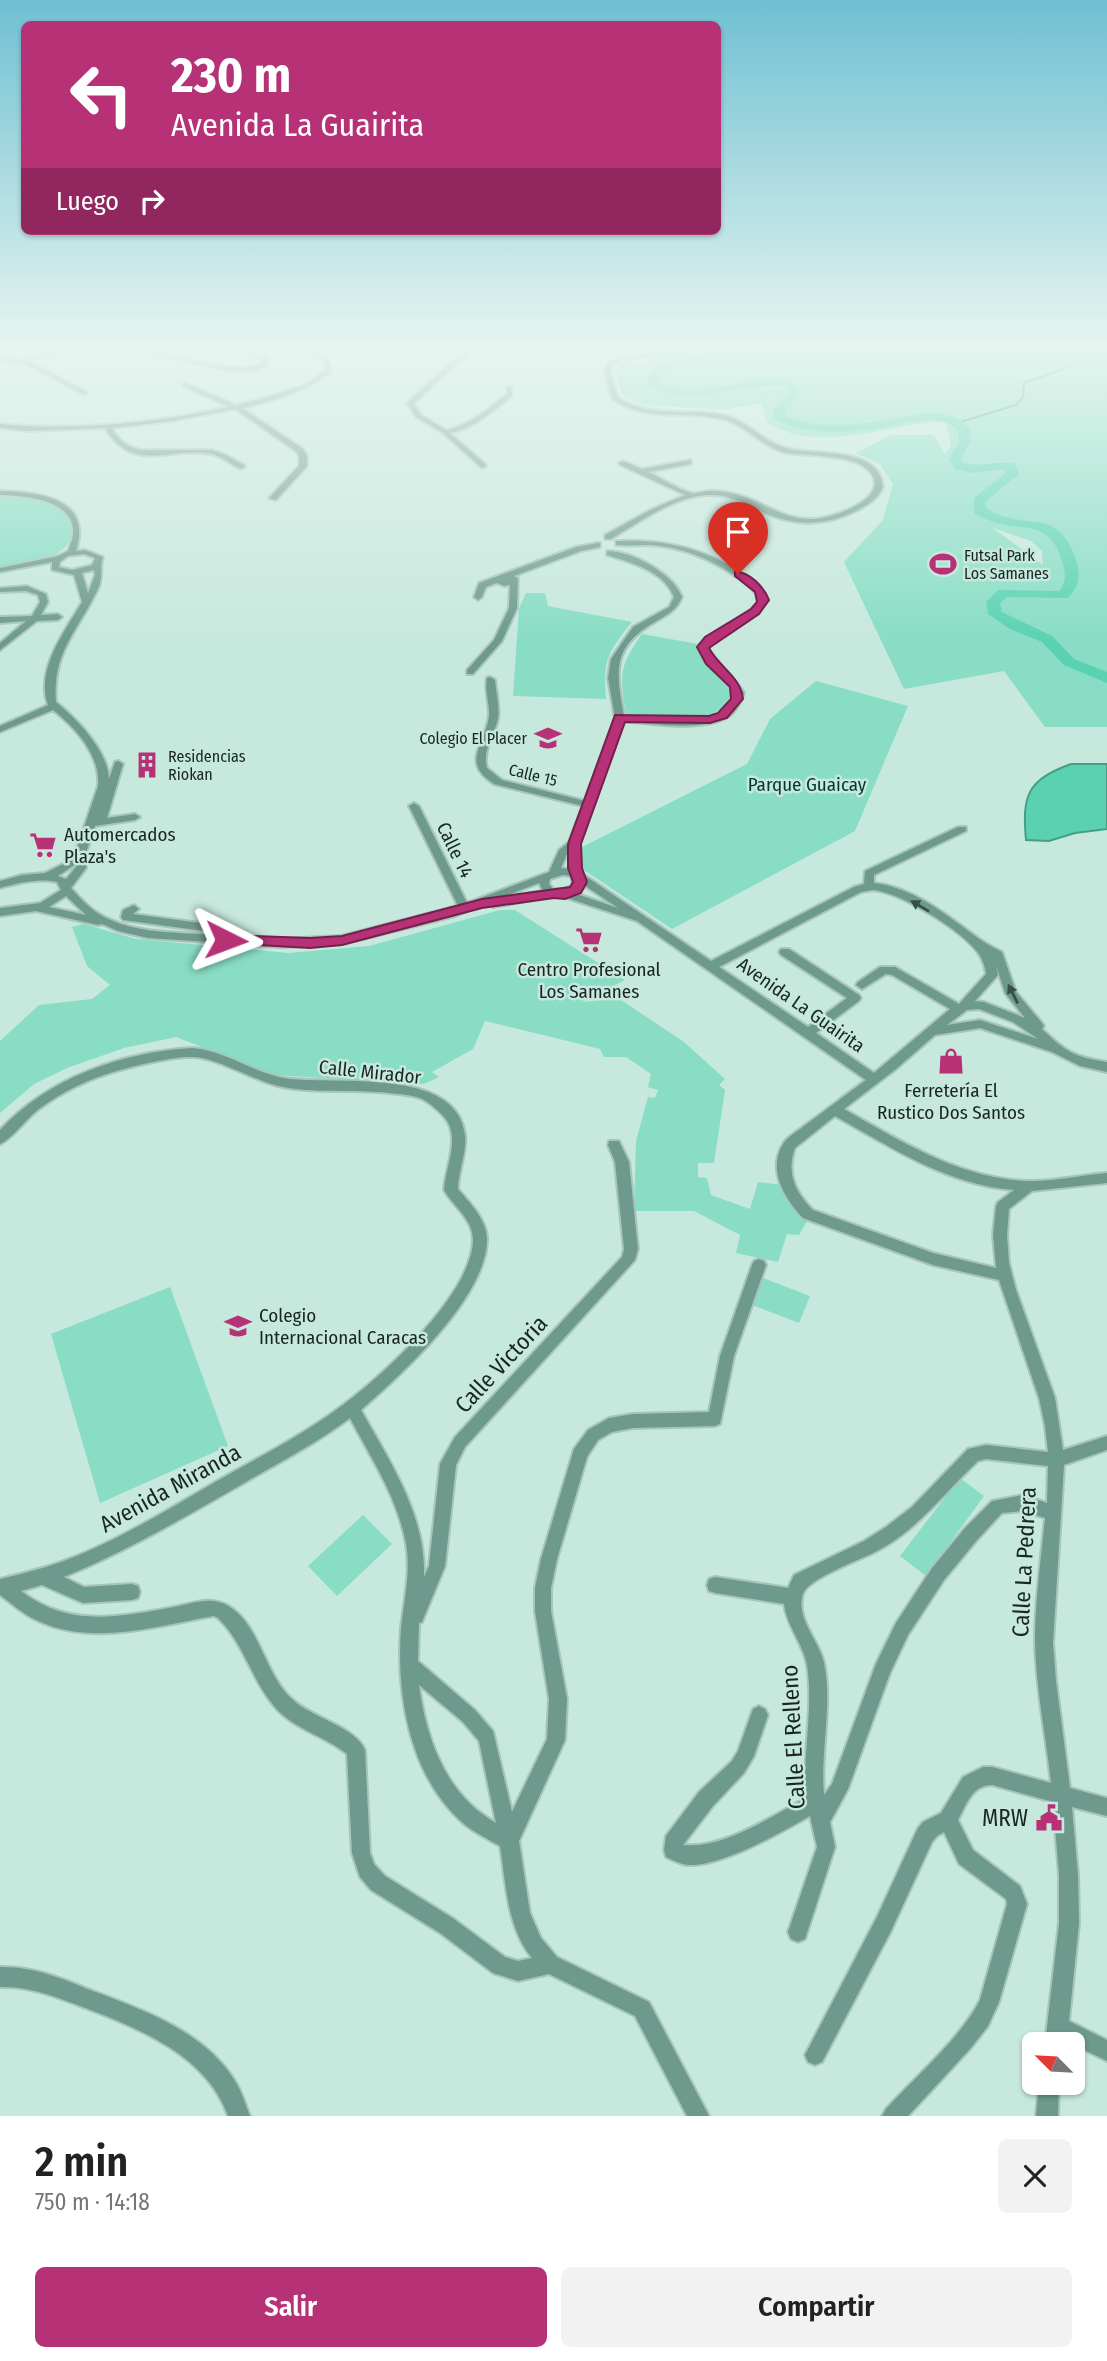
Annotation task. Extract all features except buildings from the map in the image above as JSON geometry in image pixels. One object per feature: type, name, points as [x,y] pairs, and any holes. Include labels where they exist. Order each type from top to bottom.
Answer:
[{"type":"street","points":[[120,444],[129,450],[149,454],[212,452],[241,467]]},
{"type":"street","points":[[273,498],[303,466],[303,456],[292,444]]},
{"type":"street","points":[[458,444],[482,466]]},
{"type":"street","points":[[478,597],[481,588],[507,580],[526,569],[579,549],[597,545],[691,495],[732,495],[775,516],[814,521],[835,517],[861,505],[876,494],[880,482],[874,471],[858,460],[779,448],[772,444]]},
{"type":"street","points":[[640,471],[653,472],[688,462]]},
{"type":"street","points":[[622,463],[691,495]]},
{"type":"street","points":[[0,493],[35,496],[64,508],[75,518],[79,529],[71,553]]},
{"type":"street","points":[[610,553],[616,551],[631,525]]},
{"type":"street","points":[[608,537],[619,543],[634,561]]},
{"type":"street","points":[[619,543],[660,542],[716,559],[760,590],[764,600],[755,611],[704,645],[710,661],[731,681],[739,693],[733,706],[723,716],[695,720],[620,718]]},
{"type":"street","points":[[482,904],[559,894],[579,886],[574,844],[620,718],[612,669],[617,654],[636,629],[673,608],[678,597],[674,586],[666,579],[634,561],[600,550],[597,545]]},
{"type":"street","points":[[0,570],[18,568],[71,553],[96,554],[100,560],[100,577],[93,594],[75,616],[52,663],[48,685],[51,703],[72,720],[101,763],[104,775],[103,786],[82,848],[81,868],[50,903],[3,914]]},
{"type":"street","points":[[58,570],[54,565],[59,558]]},
{"type":"street","points":[[18,568],[78,573],[98,564]]},
{"type":"street","points":[[78,573],[86,602]]},
{"type":"street","points":[[470,672],[498,641],[513,608],[507,580]]},
{"type":"street","points":[[0,590],[27,588],[42,594],[44,602],[35,618],[0,647]]},
{"type":"street","points":[[0,620],[58,617]]},
{"type":"street","name":"Calle 15","points":[[490,680],[493,718],[480,753],[482,770],[487,777],[589,805]]},
{"type":"street","points":[[0,729],[54,706]]},
{"type":"street","points":[[101,822],[118,764]]},
{"type":"street","name":"Calle 14","points":[[414,806],[465,909]]},
{"type":"street","points":[[88,824],[135,817]]},
{"type":"street","points":[[869,886],[869,873],[962,829]]},
{"type":"street","points":[[559,894],[544,885],[564,852],[574,844]]},
{"type":"street","points":[[47,877],[74,862],[82,848]]},
{"type":"street","name":"Avenida La Guairita","points":[[549,875],[576,874],[874,1079],[960,1008],[974,1001],[1026,1023],[1052,1048]]},
{"type":"street","points":[[32,909],[48,909],[148,934],[310,943],[342,940],[465,909],[549,875]]},
{"type":"street","points":[[0,885],[47,877],[61,880],[86,911],[105,922]]},
{"type":"street","points":[[0,878],[13,881]]},
{"type":"street","points":[[710,967],[770,934],[869,886],[896,892],[970,935],[990,961],[993,972],[974,1001],[982,1018],[996,1029]]},
{"type":"street","name":"Avenida La Guairita","points":[[559,894],[642,920]]},
{"type":"street","points":[[134,909],[127,917],[149,922],[216,928],[225,932],[226,940]]},
{"type":"street","points":[[977,943],[998,955],[1015,1000],[1045,1034],[1052,1048]]},
{"type":"street","points":[[785,952],[855,998],[807,1034]]},
{"type":"street","points":[[862,985],[884,970],[895,971],[960,1008]]},
{"type":"street","name":"Avenida La Guairita","points":[[934,1031],[972,1024],[996,1029],[1052,1048],[1084,1063],[1107,1067]]},
{"type":"street","name":"Calle Mirador","points":[[0,1139],[17,1118],[48,1096],[81,1079],[157,1057],[197,1052],[279,1083],[396,1090],[426,1095],[451,1117],[458,1131],[460,1143],[452,1170],[452,1190],[473,1217],[479,1233],[475,1265],[451,1306],[404,1362],[352,1408]]},
{"type":"street","points":[[874,1079],[789,1145],[783,1159],[788,1189],[794,1202],[808,1214],[864,1236],[933,1259],[1003,1275]]},
{"type":"street","points":[[835,1110],[959,1175],[976,1181],[1029,1186],[1103,1181]]},
{"type":"street","name":"Calle Victoria","points":[[410,1629],[437,1566],[448,1464],[453,1452],[482,1416],[628,1260],[631,1249],[622,1162],[614,1145]]},
{"type":"street","name":"Calle La Pedrera","points":[[1029,1186],[1003,1206],[999,1223],[1003,1275],[1053,1424],[1056,1460],[1054,1513],[1044,1595],[1044,1645],[1062,1796],[1069,1922],[1056,2032]]},
{"type":"street","points":[[509,1840],[556,1740],[558,1699],[543,1611],[543,1588],[580,1454],[593,1435],[609,1425],[633,1421],[715,1419],[727,1356],[759,1265]]},
{"type":"street","points":[[352,1408],[410,1525],[415,1552],[416,1583],[410,1629],[411,1667],[417,1725],[426,1756],[437,1779],[468,1816],[509,1840]]},
{"type":"street","name":"Avenida Miranda","points":[[1,1587],[42,1576],[140,1534],[352,1408]]},
{"type":"street","points":[[715,1585],[794,1597],[805,1576],[845,1560],[902,1527],[921,1512],[974,1454],[986,1452],[1056,1460],[1107,1443]]},
{"type":"street","points":[[759,1714],[741,1762],[733,1774],[706,1799],[673,1843],[673,1850],[682,1856],[693,1857],[818,1812],[839,1789],[882,1670],[902,1629],[938,1574],[998,1506],[1023,1503],[1054,1513]]},
{"type":"street","points":[[42,1576],[83,1594],[132,1592]]},
{"type":"street","points":[[1,1587],[42,1615],[82,1625],[214,1608],[223,1611],[237,1626],[280,1701],[356,1750],[360,1846],[365,1866],[373,1879],[447,1926],[504,1969],[518,1971],[550,1964]]},
{"type":"street","name":"Calle El Relleno","points":[[794,1597],[793,1615],[814,1656],[817,1670],[818,1812],[826,1847],[798,1932]]},
{"type":"street","points":[[411,1667],[470,1716],[487,1737],[509,1840],[520,1913],[534,1945],[550,1964],[631,2001],[646,2013],[698,2116]]},
{"type":"street","points":[[816,2055],[884,1924],[925,1835],[930,1829],[948,1820],[971,1780],[980,1775],[992,1776],[1107,1807]]},
{"type":"street","points":[[893,2116],[963,2042],[981,2019],[989,2002],[1017,1904],[1014,1894],[965,1857],[948,1820]]},
{"type":"street","points":[[0,1977],[29,1979],[63,1989],[150,2022],[196,2054],[225,2084],[239,2116]]},
{"type":"street","points":[[1085,2044],[1107,2051]]},
{"type":"street","points":[[1047,2116],[1048,2095]]},
{"type":"green space","points":[[874,444],[939,444],[945,455],[951,445],[1107,444],[1107,727],[1045,727],[1004,671],[904,689],[844,562],[883,520],[893,484],[880,464],[856,453]],"holes":[[[993,528],[1031,541],[1042,551],[1043,565]]]},
{"type":"green space","points":[[0,495],[32,499],[55,506],[70,521],[72,531],[68,544],[45,559],[0,566]]},
{"type":"green space","points":[[526,593],[545,593],[548,606],[632,622],[608,658],[605,675],[606,699],[513,696],[519,608]]},
{"type":"green space","points":[[642,634],[698,644],[705,658],[734,693],[729,705],[710,715],[626,715],[623,672],[629,655]]},
{"type":"green space","name":"Parque Guaicay","points":[[816,681],[908,706],[855,831],[672,929],[581,868],[582,847],[747,764],[770,719]]},
{"type":"green space","points":[[500,910],[515,910],[625,980],[582,1002],[618,998],[684,1042],[725,1079],[719,1085],[725,1090],[714,1163],[698,1163],[698,1177],[707,1178],[711,1195],[750,1209],[758,1182],[784,1185],[788,1199],[807,1221],[799,1235],[787,1234],[778,1262],[736,1253],[740,1235],[694,1211],[634,1211],[636,1141],[648,1097],[655,1098],[658,1090],[648,1087],[651,1074],[626,1057],[604,1057],[600,1049],[485,1021],[473,1049],[432,1072],[439,1077],[424,1084],[274,1075],[176,1037],[124,1048],[67,1068],[34,1084],[0,1113],[0,1041],[39,1005],[92,999],[110,985],[87,966],[72,927],[84,924],[136,939],[288,953],[369,946]]},
{"type":"green space","points":[[763,1278],[810,1296],[799,1323],[752,1305]]},
{"type":"green space","points":[[170,1287],[228,1446],[100,1503],[51,1334]]},
{"type":"green space","points":[[960,1478],[984,1496],[926,1576],[900,1556]]},
{"type":"green space","points":[[363,1515],[392,1544],[337,1596],[308,1566]]},
{"type":"shaded area","points":[[1071,764],[1107,764],[1107,829],[1075,833],[1049,841],[1026,840],[1025,811],[1030,791],[1045,776]]},
{"type":"waterway","points":[[963,444],[955,459],[959,466],[972,469],[1004,465],[1011,467],[1013,474],[979,501],[979,510],[993,519],[1045,527],[1055,533],[1064,545],[1071,566],[1070,586],[1063,595],[1003,593],[993,602],[995,614],[1015,626],[1047,639],[1069,662],[1107,678]]},
{"type":"place","name":"Futsal Park Los Samanes","points":[[943,564]]},
{"type":"place","name":"Colegio El Placer","points":[[548,738]]},
{"type":"place","name":"Residencias Riokan","points":[[147,765]]},
{"type":"place","name":"Automercados Plaza's","points":[[43,845]]},
{"type":"place","name":"Centro Profesional Los Samanes","points":[[589,940]]},
{"type":"place","name":"Ferretería El Rustico Dos Santos","points":[[951,1061]]},
{"type":"place","name":"Colegio Internacional Caracas","points":[[238,1326]]},
{"type":"place","name":"MRW","points":[[1049,1818]]},
{"type":"route","points":[[226,940],[280,943],[342,940],[405,926],[482,904],[554,893],[565,894],[576,890],[580,882],[575,868],[574,844],[605,766],[620,718],[710,720],[723,716],[737,699],[739,693],[736,686],[710,661],[703,647],[709,640],[755,611],[764,600],[760,590],[738,574]]}]
